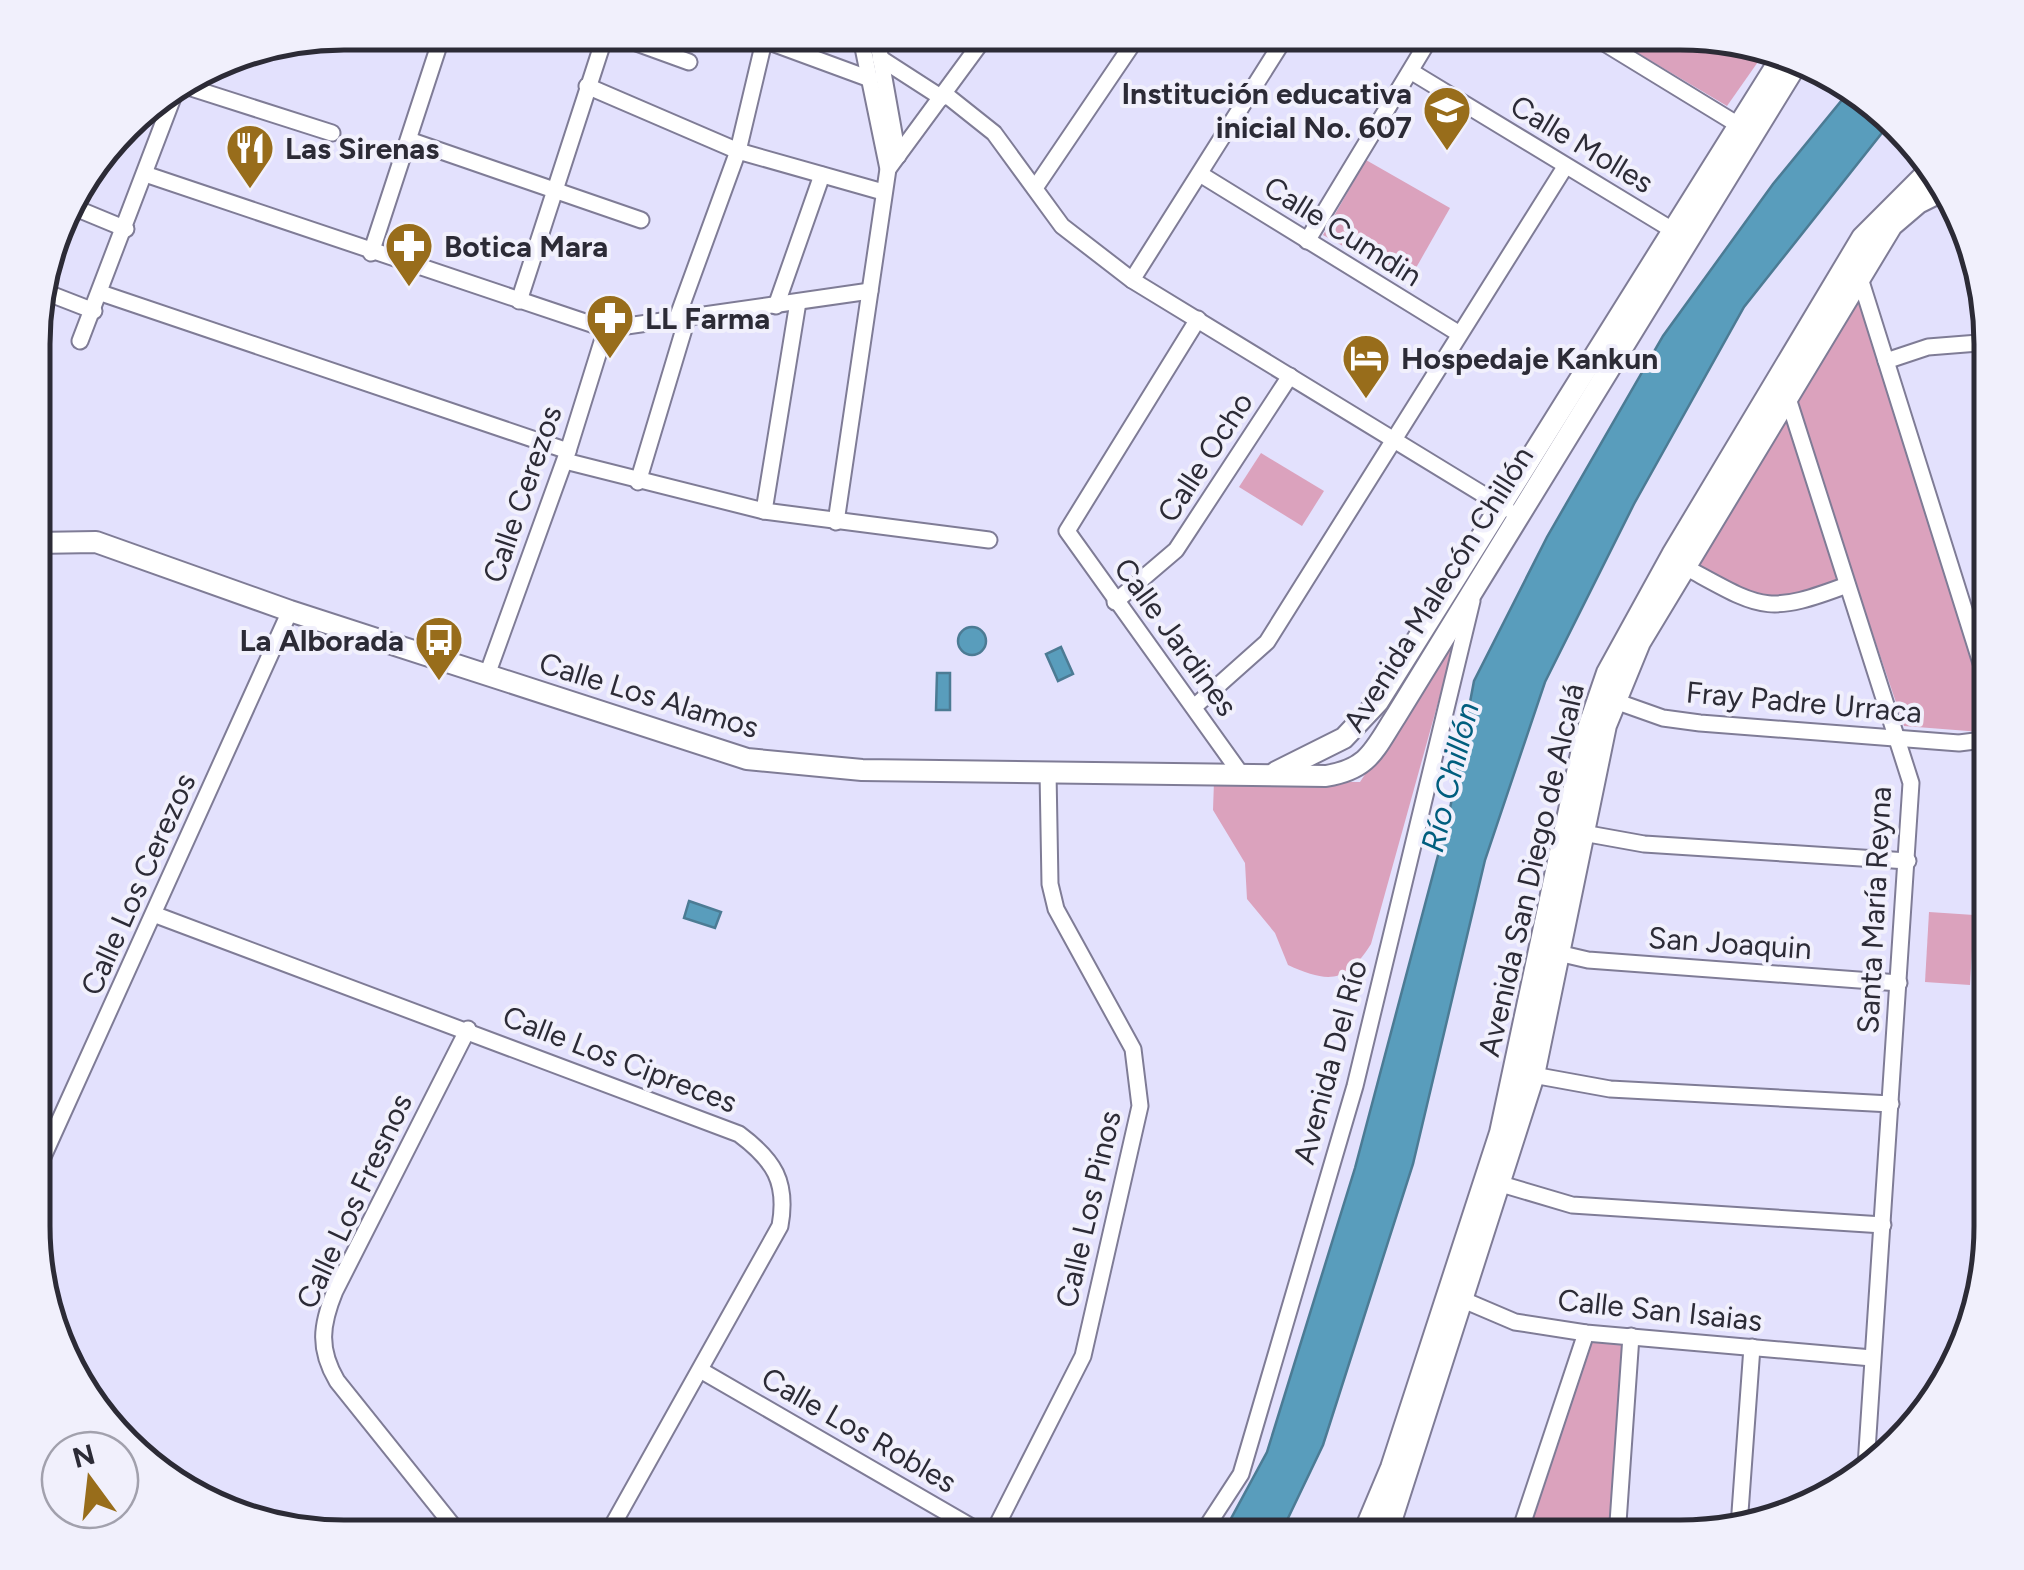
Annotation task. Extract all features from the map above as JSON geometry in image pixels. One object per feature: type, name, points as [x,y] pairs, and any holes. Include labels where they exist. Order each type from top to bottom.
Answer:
[{"type":"main road","name":"Avenida San Diego de Alcalá","points":[[1370,1520],[1501,1184],[1533,1075],[1605,725],[1639,642],[1687,568],[1863,238],[1923,179]]},
{"type":"main road","name":"Avenida San Diego de Alcalá","points":[[1390,1520],[1501,1133],[1593,712],[1632,625],[1784,387],[1891,225],[1933,196]]},
{"type":"street","points":[[371,253],[437,51]]},
{"type":"street","points":[[519,301],[599,51]]},
{"type":"street","points":[[656,51],[688,62]]},
{"type":"street","points":[[638,482],[682,320],[738,151],[761,51]]},
{"type":"street","points":[[802,51],[870,79]]},
{"type":"street","points":[[864,51],[893,162]]},
{"type":"street","points":[[879,51],[893,162]]},
{"type":"street","points":[[836,522],[883,192],[893,162],[975,51]]},
{"type":"street","points":[[1035,188],[1128,51]]},
{"type":"street","points":[[1132,280],[1277,51]]},
{"type":"street","points":[[1307,241],[1423,51]]},
{"type":"street","points":[[1617,51],[1740,126]]},
{"type":"street","points":[[880,58],[943,96],[994,134],[1062,226],[1132,280],[1510,511]]},
{"type":"street","name":"Avenida Malecón Chillón","points":[[1270,774],[1326,776],[1354,771],[1371,756],[1475,587],[1510,511],[1674,231],[1775,66]]},
{"type":"street","name":"Calle Molles","points":[[1412,72],[1674,231]]},
{"type":"street","name":"Avenida Malecón Chillón","points":[[1270,774],[1344,738],[1378,702],[1510,511],[1792,72]]},
{"type":"street","points":[[586,86],[738,151],[883,192]]},
{"type":"street","points":[[195,91],[332,133]]},
{"type":"street","points":[[80,341],[172,106]]},
{"type":"street","points":[[409,140],[641,220]]},
{"type":"street","points":[[1194,708],[1267,642],[1565,167]]},
{"type":"street","points":[[145,174],[606,330],[870,291]]},
{"type":"street","name":"Calle Cumdin","points":[[1200,174],[1458,334]]},
{"type":"street","points":[[776,306],[822,176]]},
{"type":"street","points":[[82,211],[126,229]]},
{"type":"street","points":[[1858,275],[1974,639]]},
{"type":"street","points":[[100,293],[638,482],[764,511],[989,540]]},
{"type":"street","points":[[55,296],[94,310]]},
{"type":"street","points":[[764,511],[798,302]]},
{"type":"street","name":"Calle Jardines","points":[[1198,319],[1066,532],[1241,774]]},
{"type":"street","name":"Calle Cerezos","points":[[488,676],[567,456],[606,330]]},
{"type":"street","points":[[1886,361],[1928,347],[1974,343]]},
{"type":"street","name":"Calle Ocho","points":[[1114,602],[1176,550],[1290,376]]},
{"type":"street","name":"Santa María Reyna","points":[[1784,387],[1911,783],[1867,1452]]},
{"type":"street","name":"Calle Los Alamos","points":[[50,543],[96,542],[290,611],[747,759],[862,770],[1270,774]]},
{"type":"street","points":[[1687,568],[1752,603],[1768,607],[1801,602],[1848,586]]},
{"type":"street","name":"Avenida Del Río","points":[[1211,1520],[1241,1474],[1355,1086],[1475,587]]},
{"type":"street","name":"Calle Los Cerezos","points":[[51,1141],[290,611]]},
{"type":"street","name":"Fray Padre Urraca","points":[[1615,701],[1663,718],[1700,723],[1974,741]]},
{"type":"street","name":"Calle Los Pinos","points":[[999,1519],[1083,1356],[1140,1106],[1133,1049],[1056,909],[1050,884],[1048,772]]},
{"type":"street","points":[[1583,833],[1644,844],[1908,861]]},
{"type":"street","name":"Calle Los Cipreces","points":[[156,915],[739,1134],[764,1152],[780,1174],[785,1202],[780,1226],[616,1519]]},
{"type":"street","name":"San Joaquin","points":[[1558,953],[1588,960],[1899,983]]},
{"type":"street","name":"Calle Los Fresnos","points":[[448,1519],[338,1381],[325,1360],[321,1337],[335,1291],[468,1029]]},
{"type":"street","points":[[1533,1075],[1610,1089],[1891,1104]]},
{"type":"street","points":[[1501,1184],[1572,1206],[1884,1225]]},
{"type":"street","name":"Calle San Isaias","points":[[1455,1297],[1515,1322],[1586,1333],[1872,1358]]},
{"type":"street","points":[[1524,1520],[1586,1333]]},
{"type":"street","points":[[1618,1520],[1631,1336]]},
{"type":"street","points":[[1739,1513],[1752,1347]]},
{"type":"street","name":"Calle Los Robles","points":[[702,1371],[960,1519]]},
{"type":"shaded area","points":[[1634,51],[1699,51],[1759,61],[1727,106]]},
{"type":"shaded area","points":[[1366,160],[1450,208],[1408,282],[1323,235]]},
{"type":"shaded area","points":[[1856,295],[1974,660],[1974,731],[1904,726],[1793,399]]},
{"type":"shaded area","points":[[1786,412],[1841,582],[1771,603],[1695,567]]},
{"type":"shaded area","points":[[1261,453],[1324,491],[1302,526],[1239,487]]},
{"type":"shaded area","points":[[1457,634],[1371,944],[1353,967],[1335,976],[1314,975],[1288,965],[1275,933],[1247,899],[1245,863],[1213,810],[1214,781],[1360,782]]},
{"type":"shaded area","points":[[1929,912],[1973,915],[1970,985],[1925,982]]},
{"type":"shaded area","points":[[1589,1338],[1626,1341],[1613,1520],[1530,1520]]},
{"type":"water","points":[[1842,100],[1883,131],[1744,307],[1634,504],[1545,682],[1485,860],[1413,1164],[1323,1445],[1287,1520],[1230,1520],[1267,1452],[1355,1168],[1449,814],[1474,681],[1547,537],[1663,336],[1773,184]]},
{"type":"water","points":[[972,627],[982,631],[986,641],[982,651],[972,655],[962,651],[958,641],[962,631]]},
{"type":"water","points":[[1061,647],[1073,674],[1058,681],[1046,654]]},
{"type":"water","points":[[937,673],[950,673],[950,710],[936,710]]},
{"type":"water","points":[[689,901],[721,912],[715,928],[684,918]]},
{"type":"place","name":"Institución educativa inicial No. 607","points":[[1447,152]]},
{"type":"place","name":"Las Sirenas","points":[[250,190]]},
{"type":"place","name":"Botica Mara","points":[[409,288]]},
{"type":"place","name":"LL Farma","points":[[610,360]]},
{"type":"place","name":"Hospedaje Kankun","points":[[1366,400]]},
{"type":"place","name":"La Alborada","points":[[439,682]]},
{"type":"water label","name":"Río Chillón","points":[[1450,777]]}]
